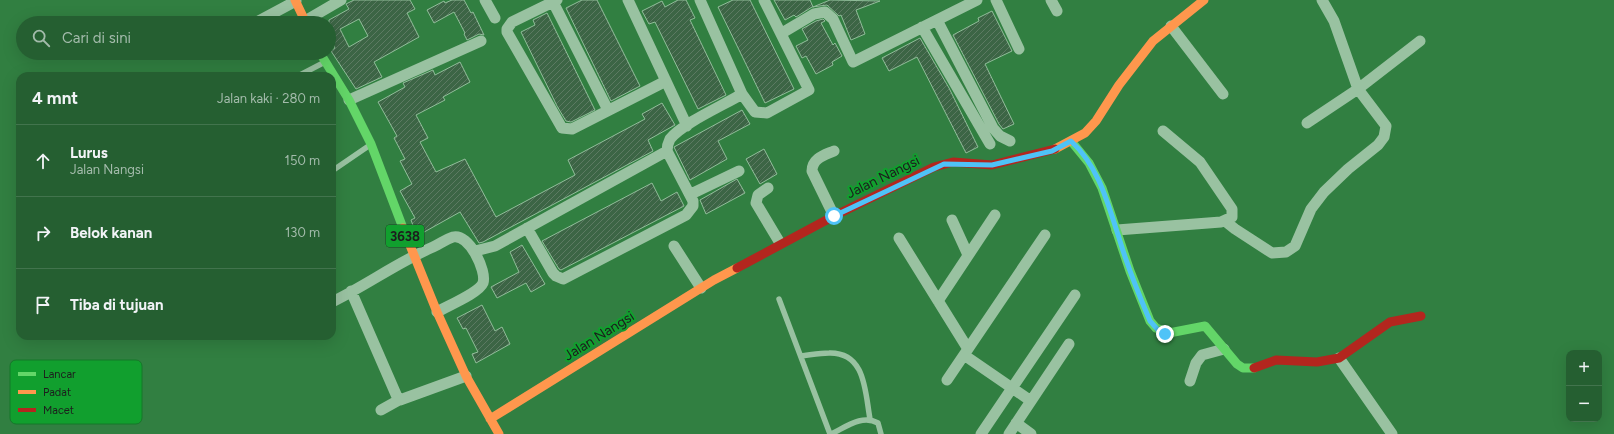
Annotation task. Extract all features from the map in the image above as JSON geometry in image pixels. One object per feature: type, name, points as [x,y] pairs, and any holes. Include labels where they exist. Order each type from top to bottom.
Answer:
[{"type":"street","points":[[315,16],[341,0]]},
{"type":"street","points":[[485,0],[496,18]]},
{"type":"street","points":[[628,0],[687,126]]},
{"type":"street","points":[[700,0],[742,94],[755,112],[767,113],[810,90],[764,0]]},
{"type":"street","points":[[782,33],[814,14],[825,12],[833,19],[853,62],[978,0]]},
{"type":"street","points":[[996,0],[1019,49]]},
{"type":"street","points":[[1051,0],[1057,11]]},
{"type":"street","name":"Jalan Nangsi","points":[[490,419],[701,288],[780,243],[834,216],[944,164],[992,165],[1031,157],[1052,151],[1085,133],[1096,121],[1134,64],[1153,41],[1204,0]]},
{"type":"street","points":[[1225,221],[1234,229],[1272,253],[1286,252],[1295,246],[1311,209],[1324,192],[1348,169],[1378,146],[1384,137],[1386,126],[1358,89],[1334,21],[1322,0]]},
{"type":"street","points":[[268,16],[295,1],[302,16]]},
{"type":"street","points":[[608,110],[555,1],[512,22],[507,28],[508,35],[562,128],[572,129],[666,81]]},
{"type":"street","points":[[929,24],[993,128],[1000,136],[1010,141]]},
{"type":"street","points":[[929,24],[990,144]]},
{"type":"street","points":[[1171,26],[1223,94]]},
{"type":"street","points":[[349,100],[481,41]]},
{"type":"street","points":[[1307,123],[1358,89],[1420,41]]},
{"type":"street","name":"3638","points":[[325,62],[331,72]]},
{"type":"street","name":"3638","points":[[336,79],[349,100],[371,144],[413,256],[466,376],[499,434]]},
{"type":"street","points":[[527,228],[553,273],[560,278],[568,278],[686,216],[693,206],[691,194],[667,151],[670,140],[687,126],[742,94]]},
{"type":"street","points":[[1117,230],[1225,221],[1232,216],[1232,209],[1200,162],[1162,131]]},
{"type":"street","points":[[1071,141],[1088,159],[1093,167],[1103,190],[1139,294],[1150,321],[1165,334],[1205,326],[1233,361],[1246,369],[1255,368],[1267,362],[1276,360],[1317,362],[1330,361],[1339,358],[1390,322],[1421,316]]},
{"type":"street","points":[[834,150],[817,159],[813,165],[812,171],[834,216]]},
{"type":"street","points":[[475,251],[495,246],[667,151]]},
{"type":"street","points":[[691,194],[739,171]]},
{"type":"street","points":[[768,188],[758,195],[756,203],[780,243]]},
{"type":"street","points":[[938,301],[994,215]]},
{"type":"street","points":[[952,220],[968,255]]},
{"type":"street","points":[[947,380],[1045,235]]},
{"type":"street","points":[[336,300],[413,256],[454,237],[461,238],[475,251],[484,278],[483,283],[476,290],[437,312]]},
{"type":"street","points":[[899,238],[938,301],[966,352],[1031,401]]},
{"type":"street","points":[[674,246],[701,288]]},
{"type":"street","points":[[351,291],[399,400]]},
{"type":"street","points":[[981,434],[1075,295]]},
{"type":"street","points":[[1009,434],[1069,344]]},
{"type":"street","points":[[1190,381],[1196,362],[1202,355],[1224,349]]},
{"type":"street","points":[[1339,358],[1392,434]]},
{"type":"street","points":[[381,410],[399,400],[466,376]]},
{"type":"street","points":[[1016,423],[1031,434]]},
{"type":"lane","points":[[306,72],[325,62]]},
{"type":"lane","points":[[336,168],[371,144]]},
{"type":"lane","points":[[779,299],[831,434],[860,420],[870,419],[878,423],[881,434]]},
{"type":"lane","points":[[801,356],[830,352],[844,356],[856,364],[862,374],[870,419]]},
{"type":"building","points":[[354,0],[410,0],[415,9],[407,13],[419,37],[374,62],[382,77],[356,89],[336,59],[336,16],[349,9],[346,4]],"holes":[[[359,19],[368,36],[349,47],[340,29]]]},
{"type":"building","points":[[452,0],[464,0],[471,13],[473,12],[484,35],[479,34],[467,40],[454,12],[434,23],[427,10],[444,1],[445,3]]},
{"type":"building","points":[[582,0],[597,0],[640,86],[611,101],[566,8]]},
{"type":"building","points":[[678,0],[686,0],[695,18],[690,20],[726,95],[698,109],[655,22],[649,24],[642,11],[662,1],[665,7]]},
{"type":"building","points":[[733,0],[750,0],[794,89],[765,103],[718,7]]},
{"type":"building","points":[[774,0],[810,0],[813,7],[796,17],[794,15],[785,20]]},
{"type":"building","points":[[830,0],[880,1],[856,10],[865,34],[851,40],[841,15],[839,16],[827,5],[813,7]]},
{"type":"building","points":[[992,11],[1012,51],[985,64],[1014,124],[1003,129],[953,35],[979,21],[978,18]]},
{"type":"building","points":[[547,13],[595,110],[571,122],[566,121],[557,106],[521,32],[535,25],[533,20]]},
{"type":"building","points":[[823,19],[825,21],[821,23],[833,45],[835,43],[842,56],[832,62],[833,65],[816,74],[806,56],[802,58],[796,46],[808,40],[802,29],[816,21]]},
{"type":"building","points":[[920,38],[949,88],[978,147],[966,153],[917,57],[889,71],[882,58]]},
{"type":"building","points":[[460,62],[470,82],[443,97],[445,100],[416,115],[428,138],[420,142],[436,172],[465,159],[496,217],[575,175],[568,160],[645,119],[642,114],[662,103],[675,125],[648,140],[653,151],[483,242],[479,243],[460,212],[417,236],[411,220],[415,218],[400,191],[412,184],[400,161],[405,159],[394,138],[397,136],[378,102],[405,87],[403,83],[433,70],[435,75]]},
{"type":"building","points":[[742,110],[750,124],[718,141],[727,159],[690,180],[674,147]]},
{"type":"building","points":[[764,149],[777,174],[760,184],[746,159]]},
{"type":"building","points":[[737,179],[745,193],[706,214],[700,200]]},
{"type":"building","points":[[652,183],[661,201],[677,192],[684,206],[561,270],[559,269],[542,241]]},
{"type":"building","points":[[522,245],[545,284],[531,292],[526,283],[497,298],[491,287],[519,272],[510,252]]},
{"type":"building","points":[[482,305],[495,331],[502,327],[510,344],[476,363],[472,354],[478,352],[466,328],[463,329],[457,318]]},
{"type":"traffic: fast","points":[[324,60],[332,72]]},
{"type":"traffic: fast","points":[[336,79],[349,100],[371,144],[403,228]]},
{"type":"traffic: fast","points":[[1071,141],[1089,163],[1102,188],[1130,271],[1150,321],[1156,328],[1169,333],[1205,326],[1237,364],[1243,368],[1254,368]]},
{"type":"traffic: slow","points":[[295,0],[303,16]]},
{"type":"traffic: slow","points":[[1055,149],[1085,133],[1096,121],[1119,85],[1153,41],[1204,0]]},
{"type":"traffic: slow","points":[[403,228],[437,312],[466,376],[499,434]]},
{"type":"traffic: slow","points":[[490,419],[714,280],[737,268]]},
{"type":"traffic: jam","points":[[737,268],[834,216],[934,167],[953,162],[992,165],[1055,149]]},
{"type":"traffic: jam","points":[[1254,368],[1276,360],[1317,362],[1339,358],[1390,322],[1421,316]]},
{"type":"route","points":[[834,216],[898,186],[934,167],[953,162],[992,165],[1052,151],[1071,141],[1088,159],[1093,167],[1115,221],[1126,261],[1150,321],[1159,331],[1165,334]]}]
